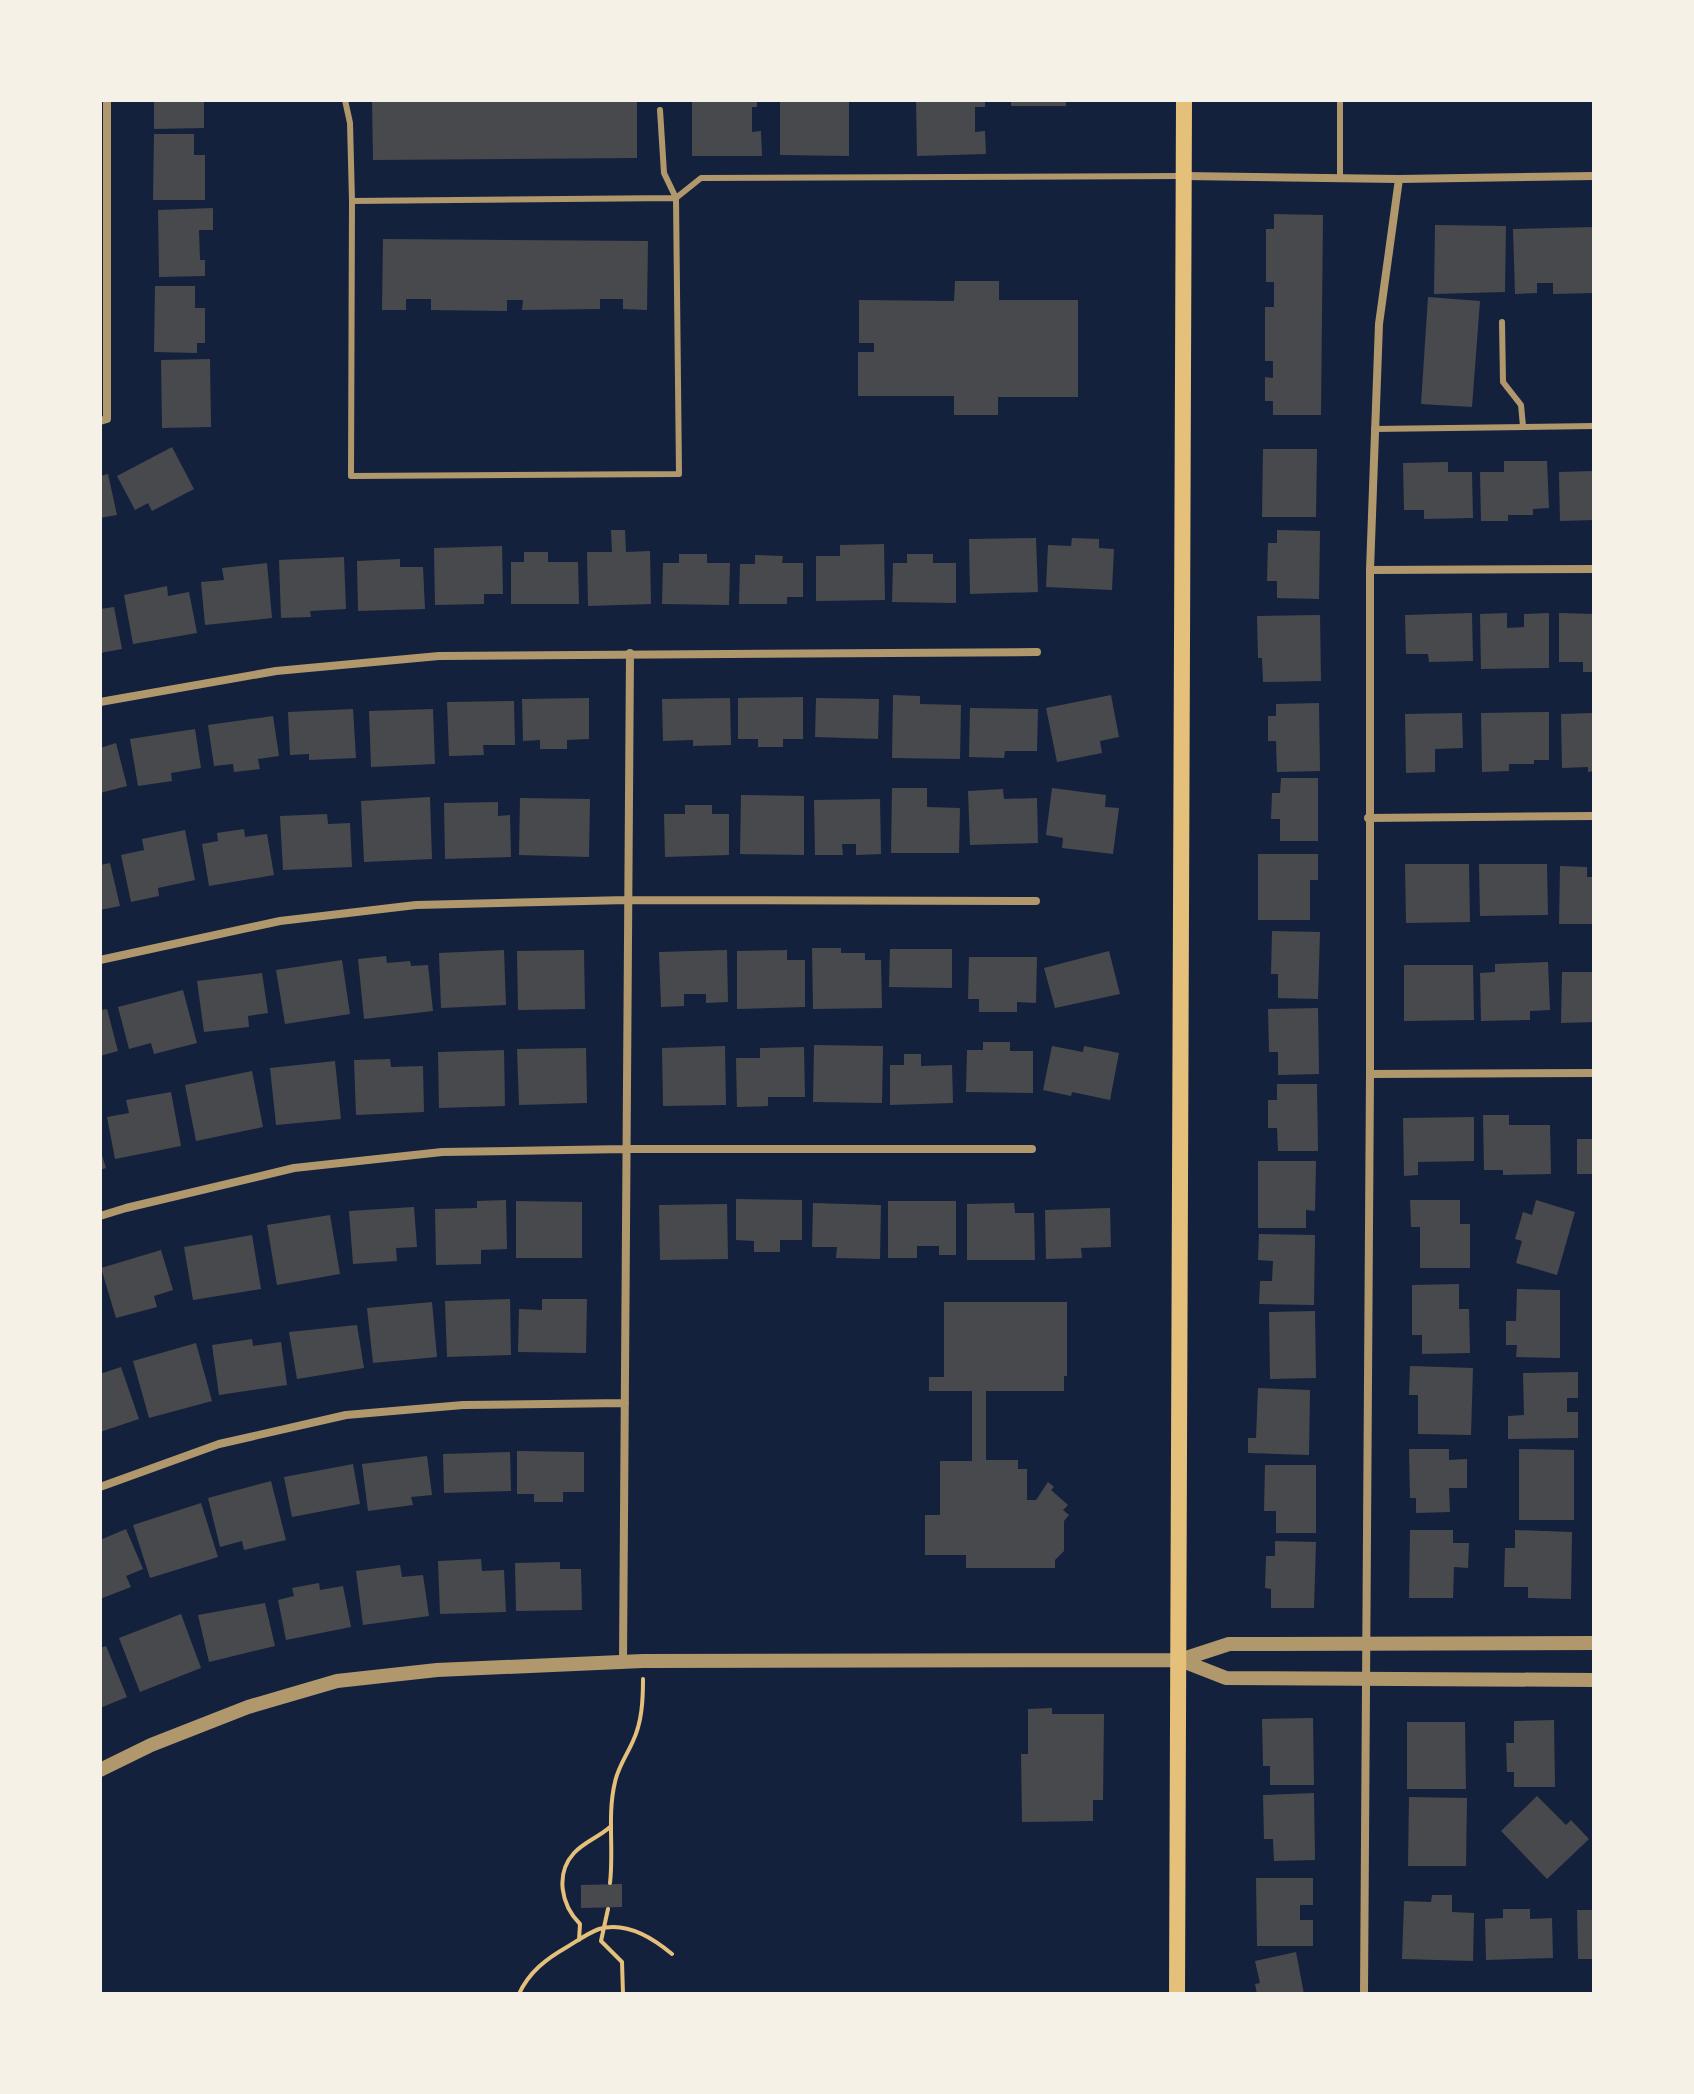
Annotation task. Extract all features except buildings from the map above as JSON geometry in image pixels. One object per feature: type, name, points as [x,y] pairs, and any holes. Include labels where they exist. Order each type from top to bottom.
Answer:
[{"type":"main road","points":[[1177,1994],[1184,100]]},
{"type":"street","points":[[104,420],[107,100]]},
{"type":"street","points":[[1183,176],[1399,179],[1594,176]]},
{"type":"street","points":[[1364,1994],[1370,570],[1379,324],[1399,179]]},
{"type":"street","points":[[1370,570],[1594,569]]},
{"type":"street","points":[[100,702],[276,671],[439,656],[1037,652]]},
{"type":"street","points":[[623,1661],[630,653]]},
{"type":"street","points":[[1368,818],[1594,816]]},
{"type":"street","points":[[100,960],[280,921],[416,905],[628,900],[1036,901]]},
{"type":"street","points":[[1370,1074],[1594,1073]]},
{"type":"street","points":[[100,1216],[294,1168],[442,1152],[1032,1149]]},
{"type":"street","points":[[100,1487],[219,1444],[346,1415],[463,1405],[625,1403]]},
{"type":"street","points":[[100,1770],[151,1745],[248,1707],[337,1681],[437,1670],[623,1661],[1180,1660],[1229,1644],[1594,1643]]},
{"type":"street","points":[[1180,1660],[1226,1678],[1594,1680]]},
{"type":"lane","points":[[345,100],[350,123],[352,201],[351,476],[679,474],[676,198],[664,173],[660,110]]},
{"type":"lane","points":[[1340,100],[1340,178]]},
{"type":"lane","points":[[352,201],[676,198],[701,178],[1183,176]]},
{"type":"lane","points":[[1502,322],[1503,382],[1521,405],[1523,426]]},
{"type":"lane","points":[[1374,429],[1594,426]]},
{"type":"path","points":[[610,1883],[613,1859],[610,1827],[615,1780],[639,1723],[643,1661]]},
{"type":"path","points":[[579,1940],[580,1924],[564,1899],[566,1864],[575,1852],[610,1827]]},
{"type":"path","points":[[608,1909],[601,1941],[622,1962],[623,1994]]},
{"type":"path","points":[[519,1994],[528,1977],[543,1963],[604,1928],[638,1932],[655,1940],[672,1954]]}]
